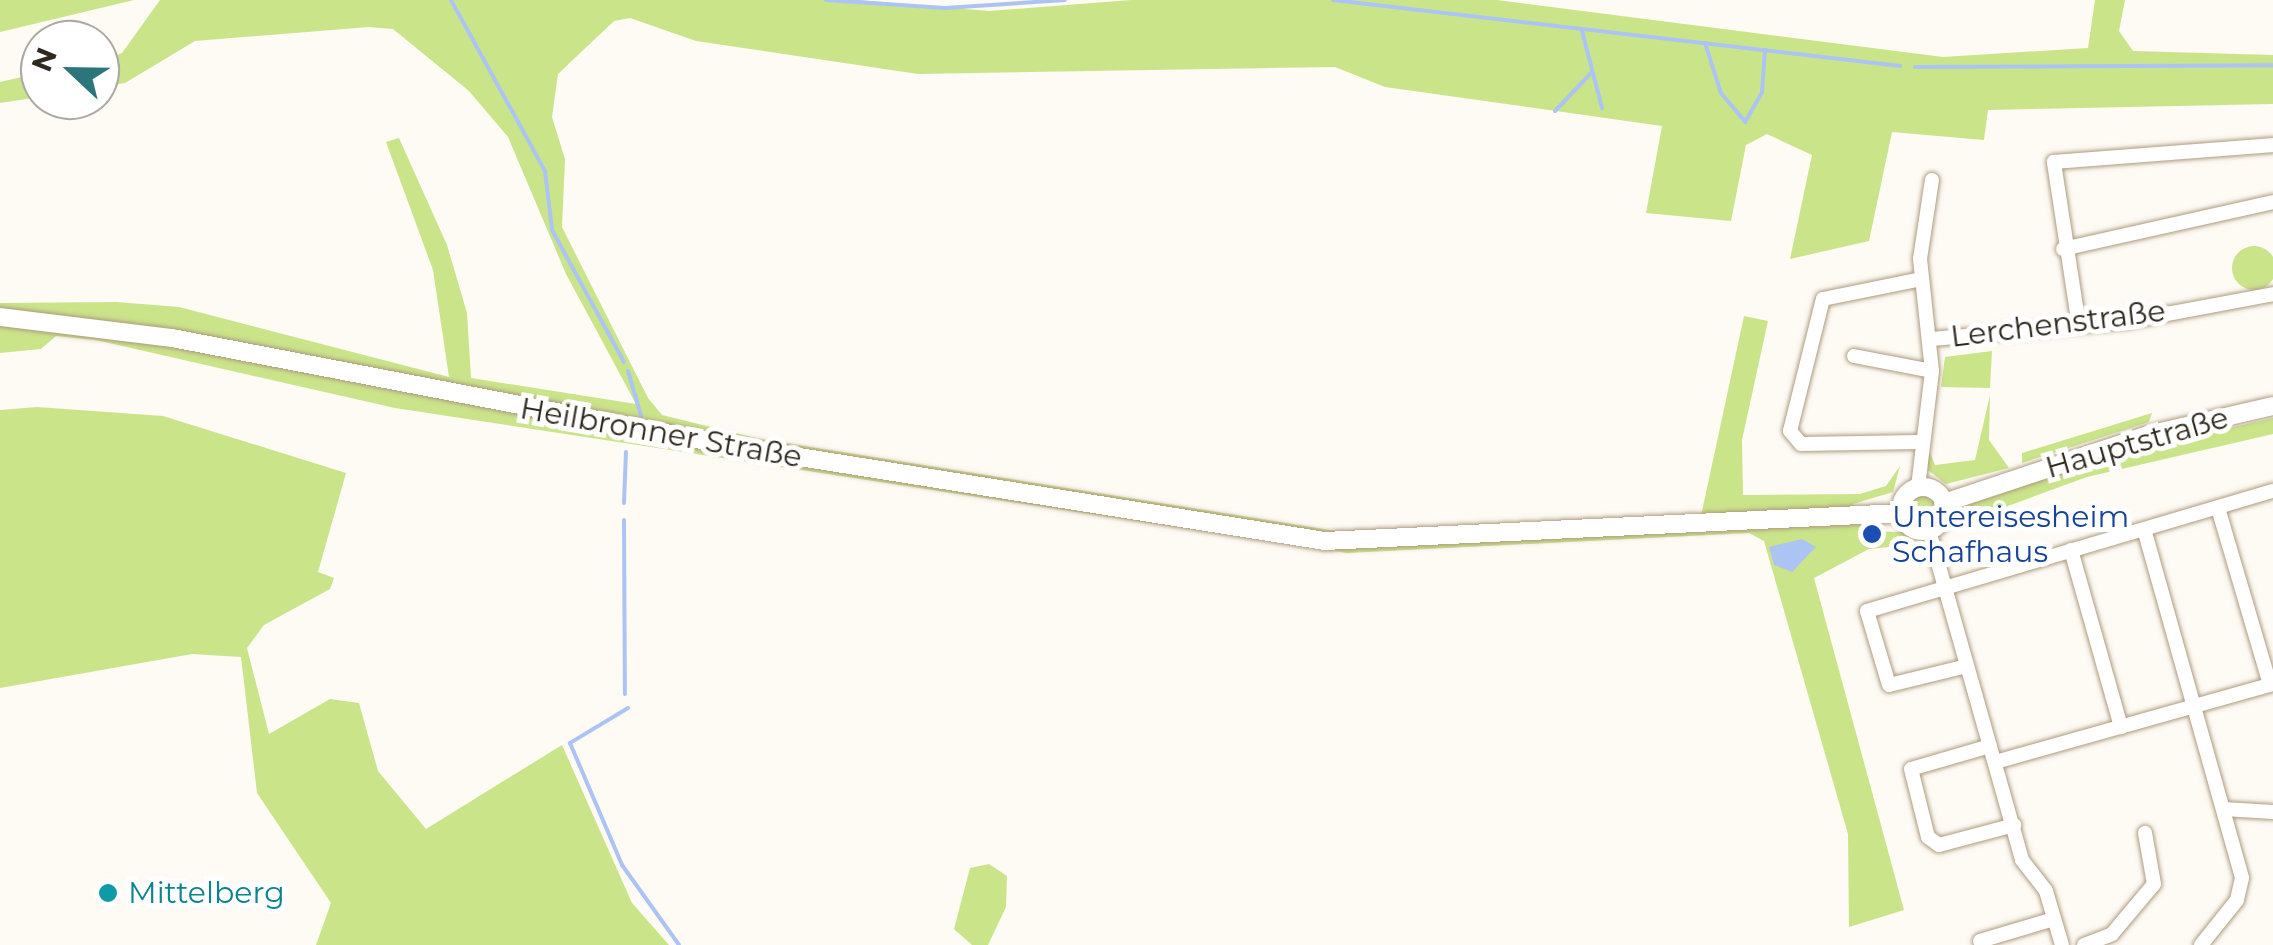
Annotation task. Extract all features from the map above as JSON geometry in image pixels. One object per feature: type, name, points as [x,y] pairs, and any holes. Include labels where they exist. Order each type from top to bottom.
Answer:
[{"type":"main road","name":"Heilbronner Straße","points":[[0,317],[156,335],[819,462],[1325,541],[1901,514]]},
{"type":"main road","name":"Hauptstraße","points":[[1944,503],[2148,434],[2273,406]]},
{"type":"main road","points":[[1918,486],[1944,503],[1929,530],[1908,526],[1901,514],[1918,486]]},
{"type":"street","points":[[2079,326],[2063,249],[2054,162],[2273,145]]},
{"type":"street","points":[[1932,180],[1921,278],[1932,339]]},
{"type":"street","points":[[2063,249],[2273,202]]},
{"type":"street","points":[[1918,442],[1801,444],[1790,431],[1823,298],[1921,278]]},
{"type":"street","name":"Lerchenstraße","points":[[1918,486],[1918,442],[1932,371],[1932,339],[2079,326],[2273,294]]},
{"type":"street","points":[[1854,356],[1932,371]]},
{"type":"street","points":[[1967,666],[1889,685],[1867,611],[1944,585],[2273,491]]},
{"type":"street","points":[[1995,762],[2272,684],[2218,508]]},
{"type":"street","points":[[2144,529],[2242,886],[2201,945]]},
{"type":"street","points":[[1929,530],[2014,825],[2062,945]]},
{"type":"street","points":[[2071,550],[2121,727]]},
{"type":"street","points":[[1990,746],[1910,773],[1934,844],[2014,825]]},
{"type":"street","points":[[2224,810],[2273,812]]},
{"type":"street","points":[[2084,945],[2112,934],[2154,884],[2145,833]]},
{"type":"street","points":[[1980,941],[2054,919]]},
{"type":"green space","points":[[0,0],[134,0],[50,20],[20,20],[20,27],[0,32]]},
{"type":"green space","points":[[160,0],[859,0],[989,11],[1131,0],[1497,0],[1943,57],[2088,48],[2095,0],[2125,0],[2119,31],[2133,51],[2273,55],[2273,104],[1988,110],[1984,140],[1892,132],[1869,241],[1790,259],[1812,155],[1767,134],[1746,145],[1731,221],[1646,213],[1662,126],[1385,87],[1335,67],[918,74],[696,41],[630,18],[614,21],[558,74],[552,117],[565,159],[562,227],[648,398],[662,415],[760,439],[1336,531],[1701,516],[1744,316],[1768,321],[1742,440],[1743,495],[1860,494],[1886,486],[1900,466],[1893,492],[1853,504],[1864,531],[1902,532],[1917,544],[1869,549],[1814,578],[1904,910],[1849,927],[1848,834],[1764,541],[1749,533],[1347,553],[395,408],[96,340],[56,336],[41,349],[0,353],[0,303],[117,302],[179,307],[449,377],[433,270],[386,142],[399,138],[447,245],[467,313],[471,378],[636,404],[566,274],[508,137],[469,91],[393,29],[369,27],[195,41],[120,84],[122,53]]},
{"type":"green space","points":[[20,78],[20,100],[0,103],[0,82]]},
{"type":"green space","points":[[2254,246],[2269,253],[2276,268],[2269,283],[2254,290],[2239,283],[2232,268],[2239,253]]},
{"type":"green space","points":[[1992,351],[1990,388],[1941,387],[1945,357]]},
{"type":"green space","points":[[1990,395],[1989,440],[2009,468],[1946,484],[1928,470],[1927,446],[1935,465],[1975,460]]},
{"type":"green space","points":[[37,407],[163,416],[346,473],[318,572],[334,578],[330,589],[264,625],[247,648],[269,734],[330,699],[359,703],[378,771],[426,829],[562,745],[632,903],[669,945],[316,945],[331,903],[257,793],[241,657],[192,654],[0,688],[0,410]]},
{"type":"green space","points":[[2152,413],[2149,422],[2022,463],[2022,453]]},
{"type":"green space","points":[[2273,418],[2273,434],[2087,477],[1953,526],[1965,505],[2103,457]]},
{"type":"green space","points":[[1923,493],[1934,498],[1939,509],[1934,520],[1923,525],[1912,520],[1907,509],[1912,498]]},
{"type":"green space","points":[[989,864],[1007,876],[1006,907],[988,945],[972,945],[954,929],[970,868]]},
{"type":"water","points":[[1802,539],[1816,547],[1792,572],[1774,565],[1769,547]]},
{"type":"waterway","points":[[451,0],[545,171],[552,230],[624,362]]},
{"type":"waterway","points":[[826,0],[945,8],[1065,0]]},
{"type":"waterway","points":[[1333,0],[1900,66]]},
{"type":"waterway","points":[[1582,31],[1602,108]]},
{"type":"waterway","points":[[1705,43],[1721,93],[1745,122],[1762,92],[1765,50]]},
{"type":"waterway","points":[[1915,67],[2273,65]]},
{"type":"waterway","points":[[1555,111],[1592,72]]},
{"type":"waterway","points":[[628,371],[642,419]]},
{"type":"waterway","points":[[624,503],[626,452]]},
{"type":"waterway","points":[[624,520],[625,694]]},
{"type":"waterway","points":[[628,708],[570,743],[622,865],[679,945]]},
{"type":"place","name":"Untereisesheim Schafhaus","points":[[1872,534]]},
{"type":"place","name":"Mittelberg","points":[[108,893]]}]
